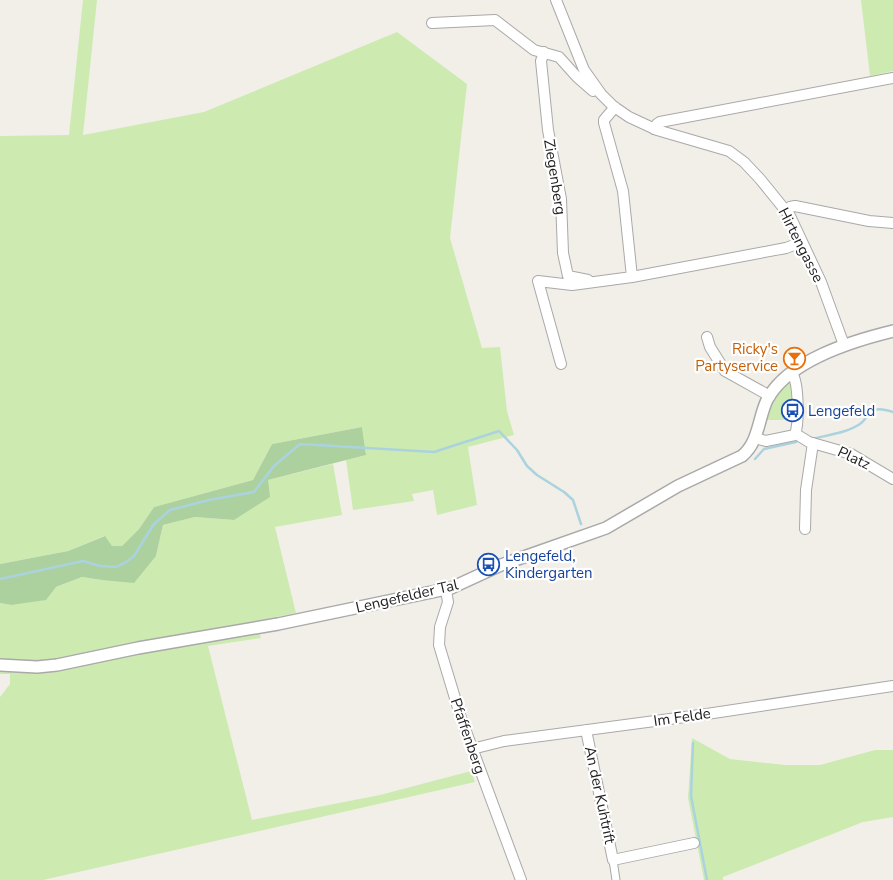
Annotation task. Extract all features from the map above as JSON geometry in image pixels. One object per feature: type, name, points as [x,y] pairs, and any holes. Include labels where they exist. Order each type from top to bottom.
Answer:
[{"type":"street","name":"Hirtengasse","points":[[556,0],[579,61],[601,94],[614,108],[654,129],[731,152],[748,166],[786,210],[821,282],[844,345]]},
{"type":"street","points":[[432,24],[495,20],[534,50],[559,57],[589,88],[601,94]]},
{"type":"street","name":"Ziegenberg","points":[[544,52],[541,61],[548,130],[561,199],[564,265],[568,276],[594,281]]},
{"type":"street","points":[[654,129],[658,122],[893,78]]},
{"type":"street","points":[[614,108],[604,120],[604,123],[623,191],[632,277]]},
{"type":"street","points":[[786,210],[795,206],[869,221],[893,223]]},
{"type":"street","name":"Ziegenberg","points":[[561,364],[538,281],[572,285],[632,277],[786,248],[802,242]]},
{"type":"street","name":"Lengefelder Tal","points":[[0,664],[37,667],[57,665],[138,648],[269,626],[446,590],[501,565],[606,528],[678,486],[742,456],[750,448],[755,438],[770,396],[792,373],[817,357],[844,345],[893,331]]},
{"type":"street","points":[[707,336],[710,347],[725,371],[770,396]]},
{"type":"street","points":[[755,438],[764,441],[790,437],[796,434],[796,387],[795,378],[792,373]]},
{"type":"street","name":"Platz","points":[[796,434],[812,443],[851,454],[893,479]]},
{"type":"street","points":[[805,529],[806,490],[812,443]]},
{"type":"street","name":"Pfaffenberg","points":[[446,590],[447,603],[440,625],[439,642],[458,709],[521,880]]},
{"type":"street","name":"Im Felde","points":[[472,748],[504,741],[893,686]]},
{"type":"street","name":"An der Kuhtrift","points":[[586,730],[616,880]]},
{"type":"street","name":"An der Kuhtrift","points":[[613,860],[694,843]]},
{"type":"green space","points":[[83,0],[97,0],[83,135],[204,112],[397,32],[467,84],[450,238],[482,348],[500,347],[507,411],[514,435],[468,447],[477,505],[437,515],[433,490],[412,494],[414,501],[353,510],[346,460],[366,455],[362,427],[272,444],[253,480],[154,507],[139,529],[122,546],[112,546],[104,536],[68,551],[0,564],[0,136],[69,135]]},
{"type":"green space","points":[[861,0],[893,0],[893,71],[870,76]]},
{"type":"green space","points":[[791,382],[792,420],[767,420],[776,399]]},
{"type":"green space","points":[[362,427],[366,455],[268,480],[270,497],[234,520],[195,517],[163,525],[156,556],[134,583],[82,577],[56,587],[46,600],[11,605],[0,603],[0,564],[68,551],[105,536],[112,546],[122,546],[139,529],[154,507],[253,480],[272,444]]},
{"type":"green space","points":[[333,464],[342,515],[275,527],[296,613],[256,621],[261,638],[208,646],[252,820],[380,795],[471,771],[475,782],[43,880],[0,880],[0,697],[10,684],[10,674],[0,674],[0,603],[11,605],[82,577],[102,580],[156,556],[163,525],[195,517],[234,520],[268,480]]},
{"type":"green space","points":[[692,738],[730,759],[785,765],[820,765],[875,750],[893,750],[893,817],[863,822],[723,877],[723,880],[704,880],[688,798]]},
{"type":"waterway","points":[[812,439],[849,430],[862,422],[874,410],[881,409],[893,412]]},
{"type":"waterway","points":[[0,579],[83,561],[100,566],[116,567],[134,556],[154,524],[170,510],[209,500],[254,492],[274,466],[300,444],[434,452],[499,431],[517,450],[527,466],[573,500],[581,524]]},
{"type":"waterway","points":[[755,459],[764,449],[796,442]]},
{"type":"waterway","points":[[693,743],[691,796],[707,880]]},
{"type":"place","name":"Ricky's Partyservice","points":[[794,358]]},
{"type":"place","name":"Lengefeld","points":[[792,411]]},
{"type":"place","name":"Lengefeld, Kindergarten","points":[[489,565]]}]
